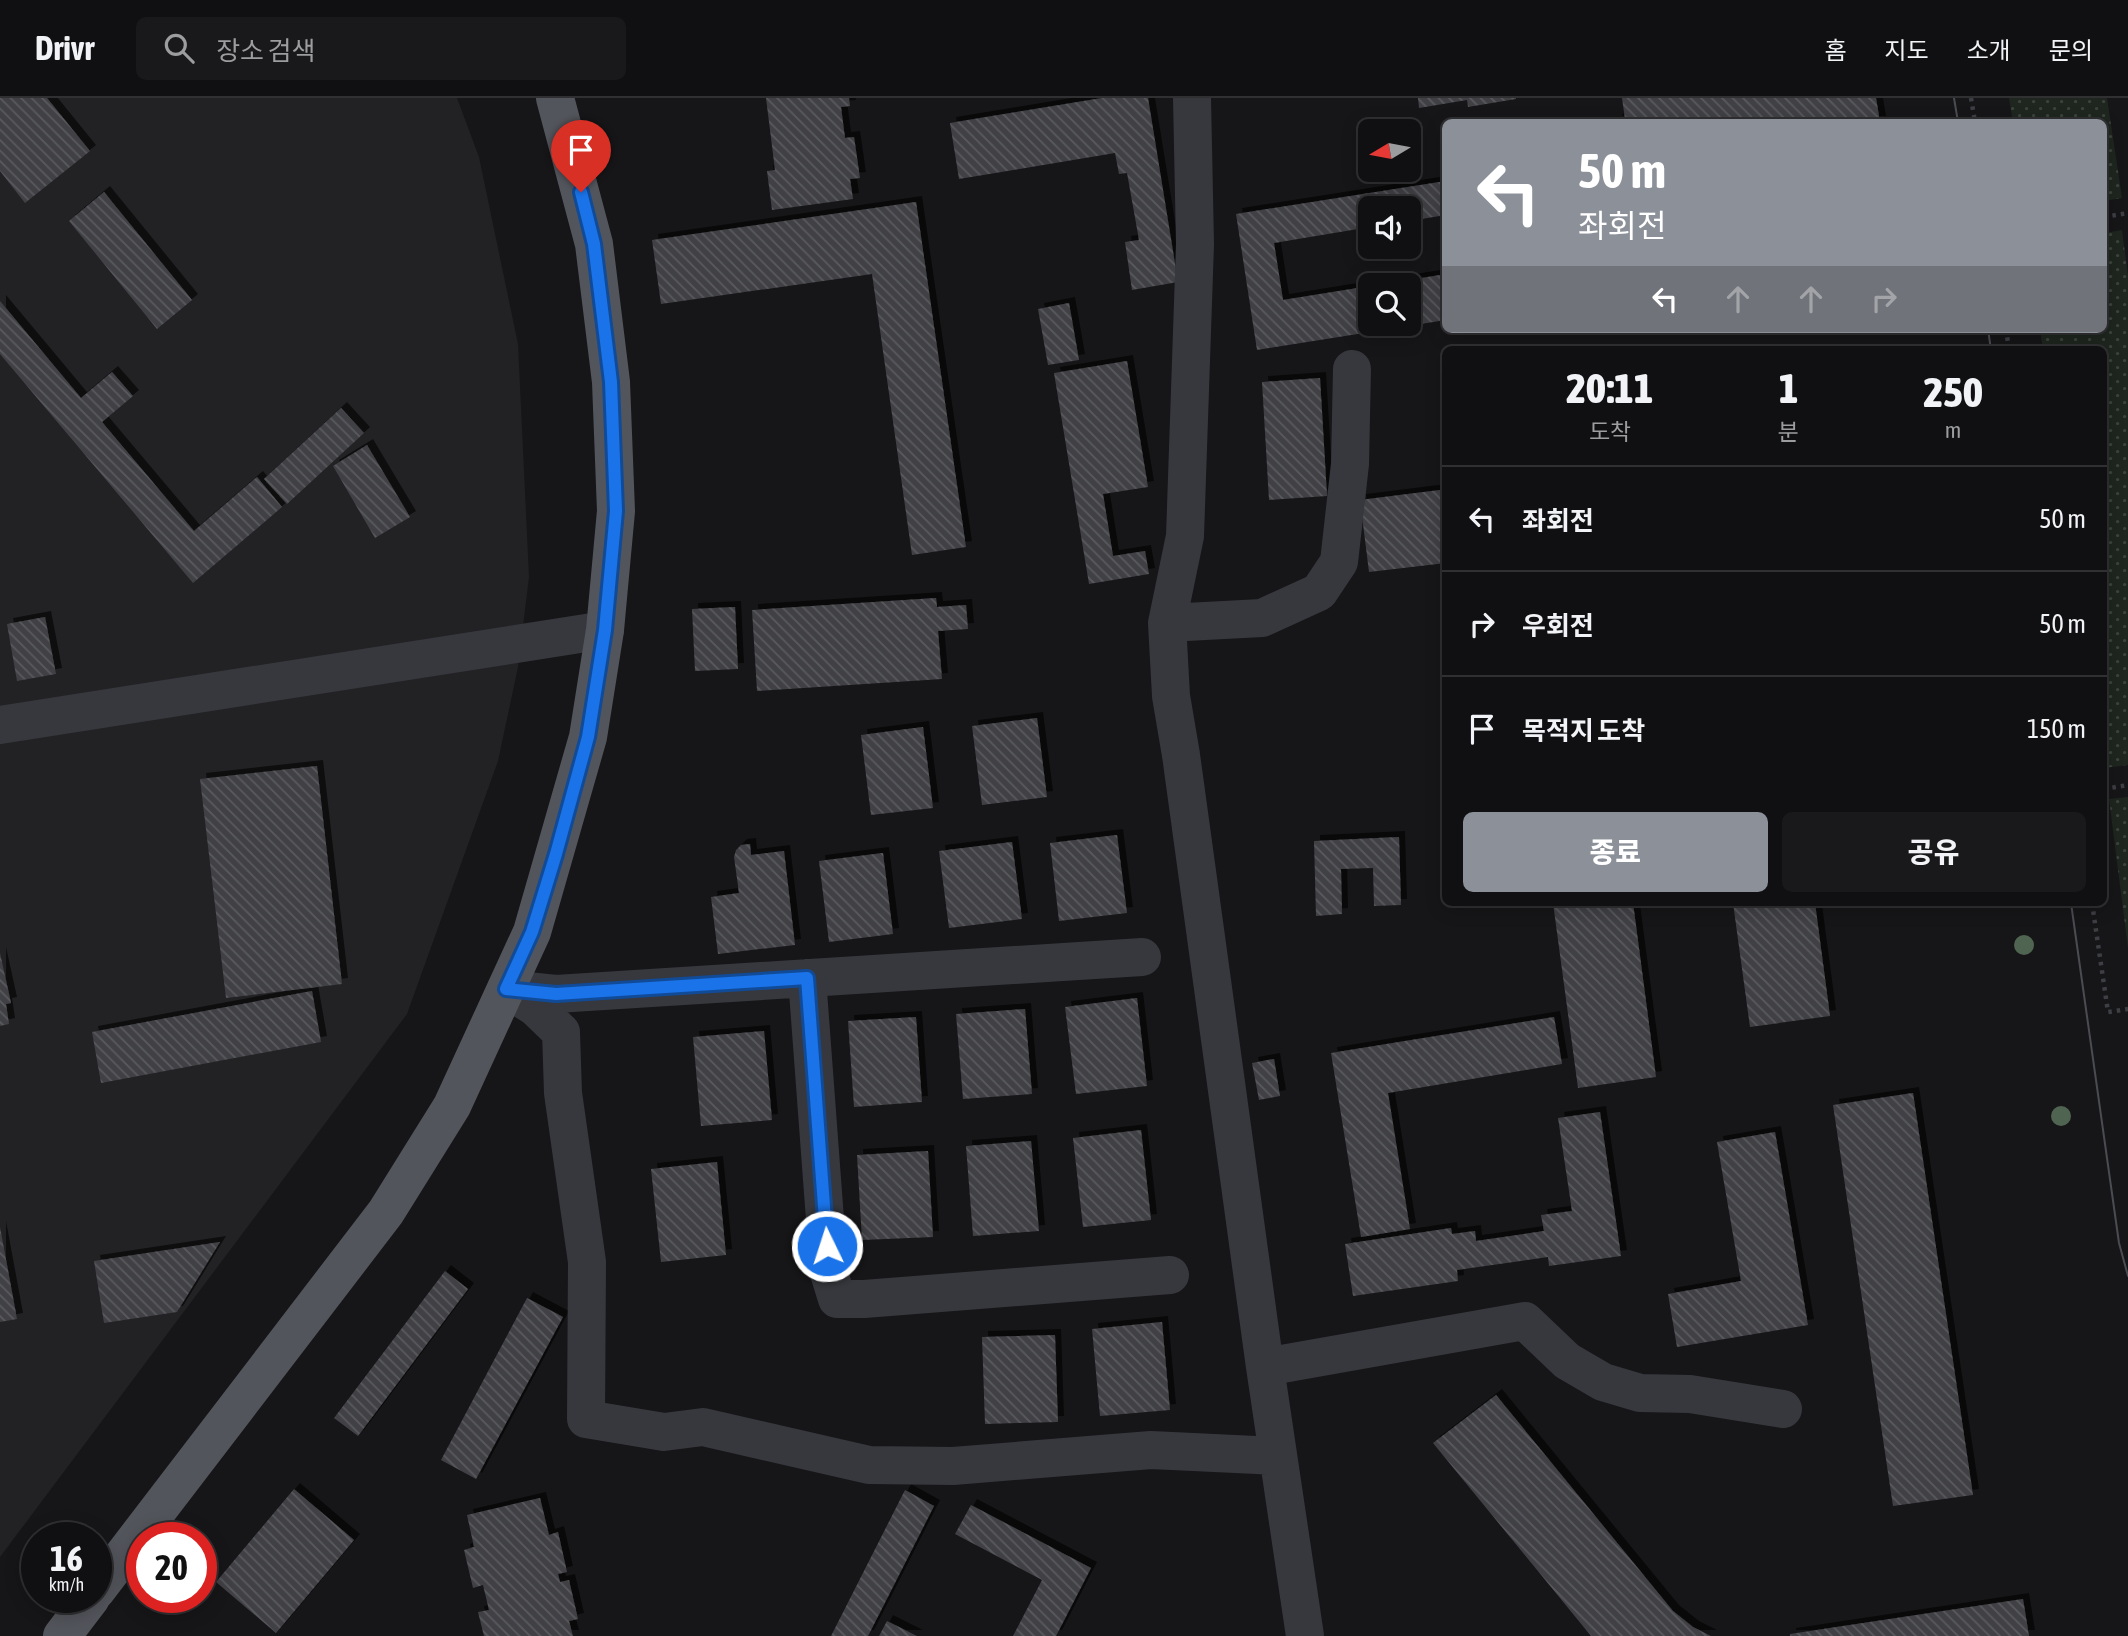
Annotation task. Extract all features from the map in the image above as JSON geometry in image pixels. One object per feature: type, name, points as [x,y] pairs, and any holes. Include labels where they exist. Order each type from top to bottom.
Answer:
[{"type":"main road","points":[[112,1570],[386,1212],[452,1106],[532,932],[556,854],[588,737],[605,630],[616,511],[611,382],[594,244],[555,98]]},
{"type":"main road","points":[[62,1636],[80,1613]]},
{"type":"street","points":[[1192,98],[1195,244],[1185,536],[1167,623],[1171,696],[1305,1636]]},
{"type":"street","points":[[1167,623],[1262,618],[1319,592],[1339,562],[1350,464],[1352,369]]},
{"type":"street","points":[[0,725],[605,630]]},
{"type":"street","points":[[506,989],[556,994],[1142,957]]},
{"type":"street","points":[[807,978],[829,1273],[837,1298],[864,1299],[1170,1275]]},
{"type":"street","points":[[506,989],[535,1007],[561,1032],[563,1093],[587,1262],[586,1419],[664,1432],[703,1427],[869,1465],[953,1466],[1151,1450],[1278,1456]]},
{"type":"street","points":[[1265,1367],[1525,1321],[1567,1362],[1603,1382],[1640,1393],[1690,1394],[1783,1409]]},
{"type":"path","points":[[1971,98],[1974,119]]},
{"type":"path","points":[[2107,216],[2128,213]]},
{"type":"path","points":[[2107,788],[2128,785]]},
{"type":"path","points":[[2092,906],[2108,1012],[2128,1009]]},
{"type":"shaded area","points":[[0,98],[457,98],[479,157],[518,344],[529,577],[518,667],[498,761],[407,1014],[26,1522],[21,1522],[21,1529],[0,1557]]},
{"type":"shaded area","points":[[2009,98],[2107,98],[2122,198],[2107,200],[2107,119],[2012,119]]},
{"type":"shaded area","points":[[2122,230],[2128,276],[2128,765],[2107,768],[2107,346],[2042,346],[2041,333],[2107,333],[2107,232]]},
{"type":"shaded area","points":[[2128,797],[2128,948],[2109,799]]},
{"type":"building","points":[[0,98],[47,98],[90,151],[25,203],[0,171]]},
{"type":"building","points":[[766,98],[849,98],[850,106],[841,107],[845,138],[854,137],[860,178],[850,179],[853,199],[772,210],[767,171],[775,170]]},
{"type":"building","points":[[1102,98],[1148,98],[1178,282],[1132,290],[1125,242],[1139,240],[1127,173],[1119,174],[1115,153],[959,179],[950,123]]},
{"type":"building","points":[[1418,98],[1516,99],[1468,107],[1467,100],[1419,108]]},
{"type":"building","points":[[1622,98],[1876,98],[1880,119],[1625,119]]},
{"type":"building","points":[[1442,182],[1442,216],[1421,219],[1421,196],[1358,196],[1358,229],[1274,243],[1283,300],[1358,288],[1358,334],[1257,350],[1236,214]]},
{"type":"building","points":[[104,192],[192,300],[157,329],[69,221]]},
{"type":"building","points":[[916,202],[966,547],[912,555],[872,274],[661,304],[652,240]]},
{"type":"building","points":[[1442,275],[1442,321],[1421,324],[1421,278]]},
{"type":"building","points":[[0,301],[81,398],[112,372],[133,396],[102,422],[194,531],[257,477],[282,507],[193,583],[0,354]]},
{"type":"building","points":[[1069,303],[1079,360],[1048,365],[1038,309]]},
{"type":"building","points":[[1127,361],[1148,487],[1103,494],[1113,556],[1145,551],[1149,574],[1089,584],[1054,373]]},
{"type":"building","points":[[1320,378],[1327,496],[1269,500],[1262,382]]},
{"type":"building","points":[[341,408],[364,433],[287,504],[264,479]]},
{"type":"building","points":[[367,445],[410,517],[375,538],[333,466]]},
{"type":"building","points":[[1440,490],[1442,563],[1369,572],[1360,500]]},
{"type":"building","points":[[936,598],[937,607],[966,605],[968,629],[938,631],[942,679],[757,691],[752,610]]},
{"type":"building","points":[[735,607],[738,669],[695,671],[692,609]]},
{"type":"building","points":[[45,617],[56,674],[17,681],[7,624]]},
{"type":"building","points":[[1037,718],[1047,797],[982,805],[972,726]]},
{"type":"building","points":[[923,727],[933,808],[871,815],[861,735]]},
{"type":"building","points":[[317,766],[342,984],[226,998],[200,779]]},
{"type":"building","points":[[1117,835],[1127,913],[1059,921],[1050,843]]},
{"type":"building","points":[[1399,837],[1401,905],[1374,906],[1373,868],[1341,869],[1342,914],[1316,916],[1314,841]]},
{"type":"building","points":[[1012,842],[1022,919],[949,928],[939,851]]},
{"type":"building","points":[[750,844],[751,855],[784,851],[795,945],[718,954],[711,897],[739,893],[734,857],[741,845]]},
{"type":"building","points":[[883,853],[893,934],[829,942],[819,861]]},
{"type":"building","points":[[1553,906],[1633,906],[1656,1077],[1578,1088]]},
{"type":"building","points":[[1733,906],[1815,906],[1830,1016],[1750,1027]]},
{"type":"building","points":[[0,953],[11,1003],[6,1004],[9,1024],[0,1026]]},
{"type":"building","points":[[312,991],[321,1042],[101,1083],[92,1032]]},
{"type":"building","points":[[1137,998],[1147,1086],[1076,1094],[1065,1007]]},
{"type":"building","points":[[1025,1009],[1032,1094],[963,1099],[956,1014]]},
{"type":"building","points":[[916,1017],[922,1102],[854,1107],[848,1021]]},
{"type":"building","points":[[1554,1017],[1562,1064],[1388,1093],[1410,1229],[1361,1237],[1331,1053]]},
{"type":"building","points":[[764,1031],[772,1120],[701,1126],[693,1037]]},
{"type":"building","points":[[1274,1059],[1280,1096],[1259,1100],[1252,1063]]},
{"type":"building","points":[[1913,1093],[1973,1495],[1893,1506],[1833,1105]]},
{"type":"building","points":[[1600,1112],[1621,1256],[1549,1266],[1548,1257],[1457,1270],[1458,1281],[1353,1296],[1345,1244],[1451,1228],[1452,1234],[1475,1231],[1476,1241],[1544,1231],[1541,1215],[1572,1211],[1558,1118]]},
{"type":"building","points":[[1141,1130],[1151,1220],[1083,1227],[1073,1138]]},
{"type":"building","points":[[1775,1132],[1808,1325],[1677,1347],[1668,1294],[1741,1281],[1717,1142]]},
{"type":"building","points":[[1031,1141],[1039,1231],[973,1236],[966,1146]]},
{"type":"building","points":[[928,1151],[933,1237],[862,1240],[857,1155]]},
{"type":"building","points":[[717,1162],[726,1255],[661,1262],[651,1169]]},
{"type":"building","points":[[0,1227],[17,1319],[0,1322]]},
{"type":"building","points":[[220,1242],[177,1312],[104,1323],[94,1261]]},
{"type":"building","points":[[445,1271],[468,1289],[358,1436],[334,1418]]},
{"type":"building","points":[[527,1298],[563,1317],[476,1479],[441,1460]]},
{"type":"building","points":[[1162,1322],[1170,1410],[1100,1416],[1092,1329]]},
{"type":"building","points":[[1055,1335],[1058,1422],[985,1424],[982,1337]]},
{"type":"building","points":[[1496,1395],[1673,1611],[1693,1627],[1711,1636],[1591,1636],[1433,1443]]},
{"type":"building","points":[[294,1489],[354,1540],[276,1633],[217,1581]]},
{"type":"building","points":[[905,1490],[934,1506],[868,1636],[831,1636]]},
{"type":"building","points":[[540,1498],[549,1535],[558,1532],[567,1572],[558,1574],[560,1582],[569,1580],[578,1619],[569,1621],[573,1636],[484,1636],[478,1612],[489,1610],[483,1585],[473,1588],[464,1550],[474,1547],[467,1515]]},
{"type":"building","points":[[971,1505],[1091,1568],[1056,1636],[1013,1636],[1042,1580],[955,1534]]},
{"type":"building","points":[[2023,1599],[2029,1636],[1790,1636],[1790,1634]]},
{"type":"building","points":[[887,1621],[917,1636],[879,1636]]},
{"type":"tram line","points":[[1954,98],[1958,119]]},
{"type":"tram line","points":[[1989,333],[1990,346]]},
{"type":"tram line","points":[[2071,906],[2119,1243],[2128,1276]]},
{"type":"route","points":[[581,192],[594,244],[611,382],[616,511],[605,630],[588,737],[556,854],[532,932],[506,989],[556,994],[807,978],[827,1246]]}]
